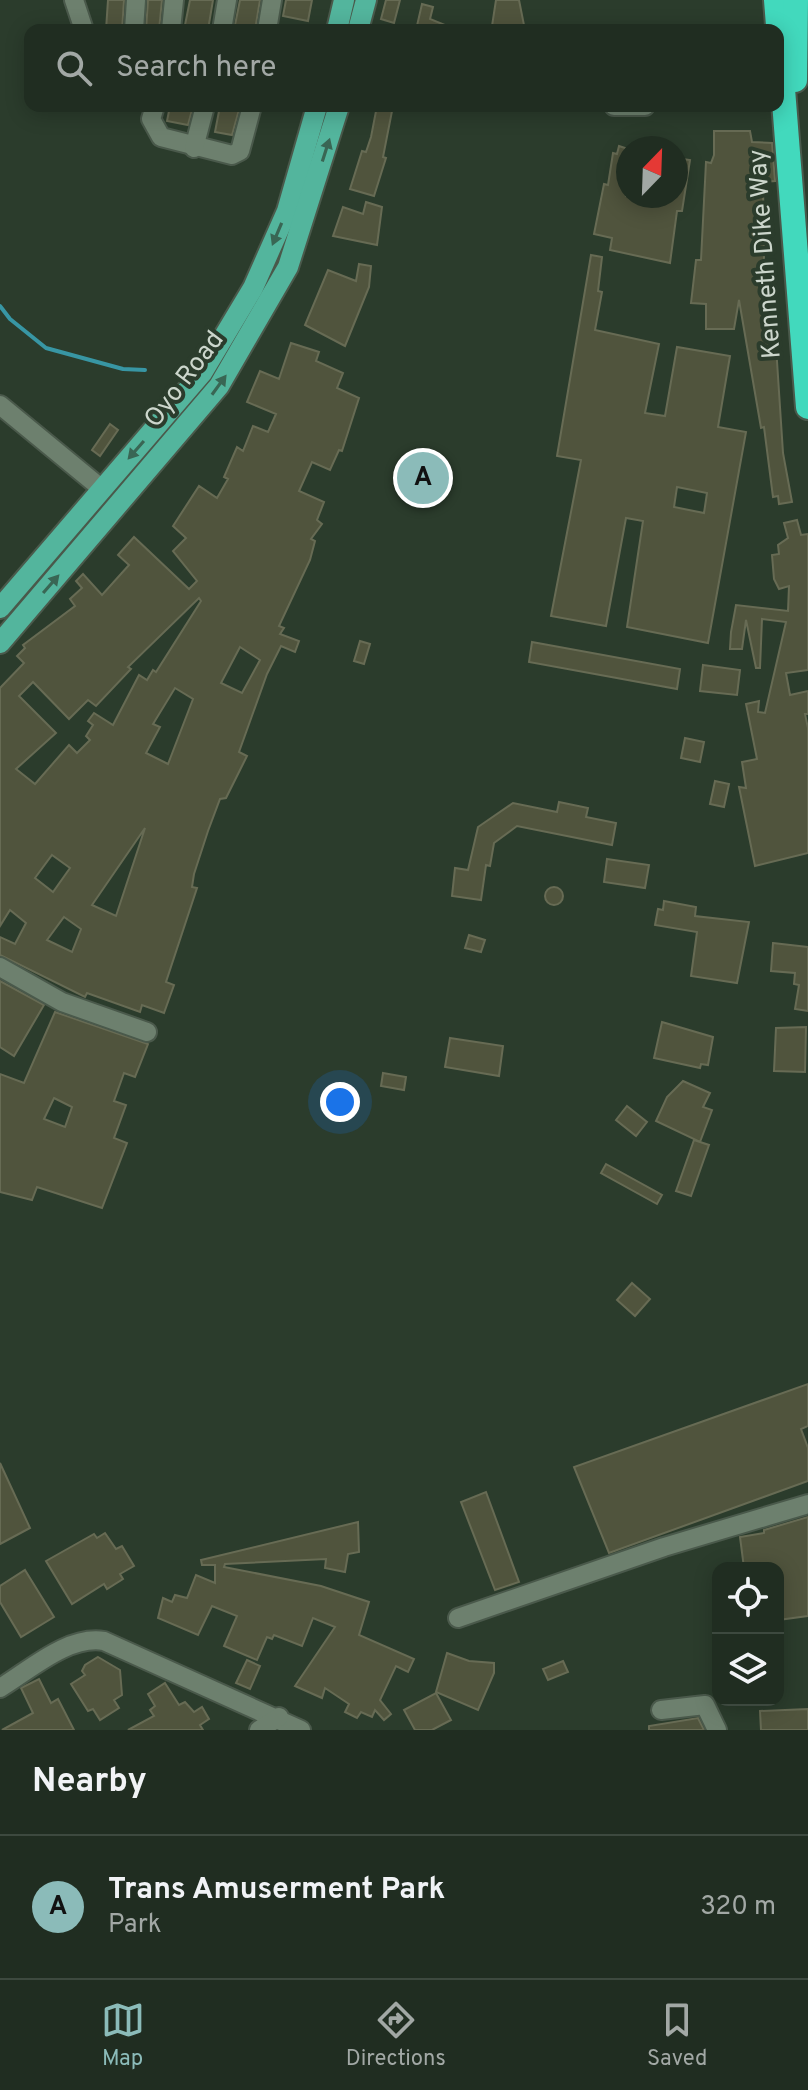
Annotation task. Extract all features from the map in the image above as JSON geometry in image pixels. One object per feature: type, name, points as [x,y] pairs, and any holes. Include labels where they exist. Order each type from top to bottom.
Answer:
[{"type":"highway","name":"Kenneth Dike Way","points":[[776,0],[779,24]]},
{"type":"highway","name":"Kenneth Dike Way","points":[[796,0],[789,91],[808,407]]},
{"type":"highway","name":"Kenneth Dike Way","points":[[784,56],[808,230]]},
{"type":"main road","points":[[339,24],[344,0]]},
{"type":"main road","points":[[360,24],[366,0]]},
{"type":"main road","name":"Oyo Road","points":[[0,608],[202,373],[253,288],[287,211],[315,112]]},
{"type":"main road","name":"Oyo Road","points":[[0,643],[219,386],[288,267],[337,112]]},
{"type":"street","points":[[74,0],[82,24]]},
{"type":"street","points":[[134,24],[136,0]]},
{"type":"street","points":[[172,24],[174,0]]},
{"type":"street","points":[[223,24],[227,0]]},
{"type":"street","points":[[268,24],[272,0]]},
{"type":"street","points":[[153,112],[151,119],[161,137],[194,148],[232,155],[240,151],[250,112]]},
{"type":"street","points":[[194,148],[203,112]]},
{"type":"street","points":[[0,405],[102,489]]},
{"type":"street","points":[[1,971],[62,1002],[147,1032]]},
{"type":"street","points":[[458,1618],[664,1547],[808,1504]]},
{"type":"street","points":[[2,1682],[89,1639],[104,1641],[279,1717],[301,1730]]},
{"type":"street","points":[[661,1710],[705,1705],[717,1730]]},
{"type":"street","points":[[259,1730],[279,1717]]},
{"type":"building","points":[[108,0],[124,0],[122,24],[106,24]]},
{"type":"building","points":[[148,0],[162,0],[160,24],[146,24]]},
{"type":"building","points":[[190,0],[213,0],[209,24],[185,24]]},
{"type":"building","points":[[240,0],[260,0],[256,24],[235,24]]},
{"type":"building","points":[[286,0],[312,0],[308,21],[283,16]]},
{"type":"building","points":[[386,0],[400,0],[394,23],[381,19]]},
{"type":"building","points":[[496,0],[519,0],[524,24],[492,24]]},
{"type":"building","points":[[422,4],[433,7],[430,19],[442,24],[417,24]]},
{"type":"building","points":[[169,112],[191,112],[188,125],[167,121]]},
{"type":"building","points":[[219,112],[238,112],[232,135],[215,132]]},
{"type":"building","points":[[376,112],[392,112],[383,157],[386,158],[374,196],[350,189],[362,151],[366,152]]},
{"type":"building","points":[[714,131],[750,131],[752,142],[772,143],[775,181],[763,182],[764,260],[767,298],[772,297],[774,311],[772,347],[776,346],[783,453],[792,502],[779,504],[778,496],[773,497],[764,427],[761,428],[739,300],[734,329],[706,329],[706,304],[691,303],[696,260],[701,260],[706,162],[711,163],[714,155]]},
{"type":"building","points":[[613,153],[616,154],[616,208],[682,208],[682,211],[677,211],[670,263],[610,250],[612,238],[594,234],[604,184],[608,185]]},
{"type":"building","points":[[366,202],[382,207],[377,245],[333,236],[343,207],[363,214]]},
{"type":"building","points":[[591,255],[602,257],[598,291],[602,292],[595,330],[659,344],[645,413],[665,416],[677,347],[730,356],[718,427],[746,432],[708,643],[627,627],[643,521],[626,518],[606,626],[551,616],[581,460],[557,456]],"holes":[[[677,487],[707,493],[704,513],[674,507]]]},
{"type":"building","points":[[359,264],[371,266],[369,287],[345,346],[305,325],[328,270],[356,281]]},
{"type":"building","points":[[291,343],[319,352],[316,361],[343,373],[337,388],[359,398],[342,451],[339,450],[330,470],[312,462],[299,491],[324,502],[317,520],[322,524],[311,539],[315,541],[310,560],[279,626],[284,628],[280,634],[299,641],[295,652],[281,646],[267,674],[239,752],[247,756],[226,798],[220,799],[208,831],[194,874],[192,887],[197,888],[166,982],[174,985],[164,1013],[142,1005],[140,1012],[87,993],[85,997],[0,955],[0,937],[15,944],[26,923],[10,910],[0,926],[0,688],[24,663],[17,656],[25,648],[23,645],[75,606],[70,599],[82,588],[76,581],[83,574],[102,595],[129,565],[118,555],[134,537],[189,589],[197,581],[173,551],[186,538],[173,526],[199,486],[217,498],[228,479],[224,477],[237,447],[243,451],[253,426],[268,432],[276,414],[247,402],[260,371],[279,379]],"holes":[[[199,598],[201,601],[156,672],[153,670],[147,680],[139,675],[113,725],[94,713],[88,721],[93,725],[86,736],[90,740],[77,753],[69,745],[35,784],[16,769],[56,733],[19,696],[33,682],[69,719],[88,700],[96,706],[131,669],[128,667]],[[240,647],[260,660],[242,693],[221,683]],[[175,688],[193,699],[168,764],[146,753],[160,727],[153,724]],[[145,828],[116,916],[92,905]],[[52,855],[70,868],[53,892],[35,878]],[[64,917],[81,929],[72,952],[47,940]]]},
{"type":"building","points":[[110,424],[118,430],[100,456],[92,450]]},
{"type":"building","points":[[797,520],[801,535],[808,534],[808,670],[786,673],[790,695],[808,691],[808,714],[805,714],[808,728],[808,853],[755,866],[739,787],[746,788],[742,762],[757,759],[746,704],[759,701],[758,712],[765,713],[786,622],[762,619],[760,668],[756,668],[746,620],[742,649],[730,649],[731,632],[736,605],[788,611],[789,586],[779,589],[774,579],[772,555],[779,554],[778,545],[788,538],[784,523]]},
{"type":"building","points":[[360,641],[370,644],[364,664],[354,661]]},
{"type":"building","points":[[532,642],[680,669],[677,689],[529,662]]},
{"type":"building","points":[[703,665],[740,670],[737,695],[700,691]]},
{"type":"building","points":[[685,738],[704,742],[700,762],[681,758]]},
{"type":"building","points":[[715,781],[729,784],[724,807],[710,804]]},
{"type":"building","points":[[559,802],[588,808],[586,817],[616,823],[612,845],[517,826],[494,843],[490,866],[486,865],[481,900],[452,896],[455,868],[468,870],[478,827],[513,803],[557,812]]},
{"type":"building","points":[[607,859],[649,865],[645,888],[604,882]]},
{"type":"building","points":[[550,887],[558,887],[563,896],[561,903],[550,905],[545,900],[545,892]]},
{"type":"building","points":[[664,901],[696,907],[695,916],[749,922],[737,983],[691,976],[697,932],[655,925],[658,909],[663,910]]},
{"type":"building","points":[[469,935],[485,940],[481,952],[465,948]]},
{"type":"building","points":[[773,943],[808,947],[808,1011],[795,1009],[799,985],[794,984],[795,973],[771,971]]},
{"type":"building","points":[[0,981],[44,1005],[14,1056],[0,1047]]},
{"type":"building","points":[[55,1012],[148,1044],[135,1077],[124,1073],[114,1101],[126,1105],[114,1138],[127,1143],[102,1208],[37,1187],[32,1200],[0,1192],[0,1074],[24,1083]],"holes":[[[54,1098],[72,1107],[65,1127],[44,1119]]]},
{"type":"building","points":[[662,1022],[713,1037],[708,1065],[701,1064],[700,1068],[654,1058]]},
{"type":"building","points":[[806,1027],[805,1072],[774,1071],[776,1028]]},
{"type":"building","points":[[450,1038],[503,1046],[499,1076],[445,1067]]},
{"type":"building","points":[[383,1073],[406,1077],[404,1090],[381,1086]]},
{"type":"building","points":[[683,1081],[710,1093],[703,1107],[712,1110],[700,1142],[656,1121],[667,1097]]},
{"type":"building","points":[[627,1106],[647,1122],[636,1136],[616,1120]]},
{"type":"building","points":[[694,1140],[709,1145],[691,1196],[676,1191]]},
{"type":"building","points":[[606,1164],[662,1195],[657,1204],[601,1173]]},
{"type":"building","points":[[632,1283],[650,1299],[635,1316],[617,1300]]},
{"type":"building","points":[[808,1384],[808,1426],[801,1429],[808,1448],[808,1481],[609,1553],[574,1467]]},
{"type":"building","points":[[0,1463],[30,1528],[0,1544]]},
{"type":"building","points":[[486,1492],[519,1582],[495,1590],[461,1502]]},
{"type":"building","points":[[808,1517],[808,1616],[784,1619],[784,1562],[743,1562],[740,1537],[764,1533],[764,1530]]},
{"type":"building","points":[[358,1522],[359,1552],[348,1554],[345,1572],[325,1568],[326,1559],[225,1564],[224,1567],[321,1586],[369,1602],[359,1635],[414,1659],[408,1672],[396,1666],[380,1700],[391,1714],[384,1720],[375,1710],[372,1717],[361,1712],[357,1718],[345,1712],[349,1704],[325,1688],[322,1698],[295,1686],[335,1627],[313,1618],[302,1646],[274,1635],[272,1639],[267,1637],[257,1660],[224,1646],[237,1616],[212,1606],[198,1635],[158,1618],[163,1598],[172,1602],[175,1595],[187,1598],[196,1575],[215,1583],[215,1565],[202,1565],[201,1560]]},
{"type":"building","points":[[105,1533],[116,1549],[122,1546],[134,1566],[120,1574],[123,1579],[107,1589],[104,1584],[72,1604],[46,1561],[94,1534],[97,1538]]},
{"type":"building","points":[[25,1570],[54,1617],[21,1637],[0,1602],[0,1586]]},
{"type":"building","points":[[447,1653],[469,1661],[494,1663],[494,1673],[478,1710],[436,1692]]},
{"type":"building","points":[[98,1657],[120,1670],[122,1695],[114,1700],[119,1708],[100,1720],[93,1709],[88,1711],[71,1684],[85,1675],[82,1671],[85,1665]]},
{"type":"building","points":[[247,1660],[260,1666],[250,1689],[236,1683]]},
{"type":"building","points":[[563,1661],[568,1672],[548,1680],[543,1669]]},
{"type":"building","points":[[39,1679],[51,1703],[58,1699],[74,1730],[2,1730],[33,1713],[21,1688]]},
{"type":"building","points":[[165,1683],[179,1705],[185,1702],[194,1712],[202,1707],[209,1719],[200,1725],[203,1730],[128,1730],[154,1716],[150,1710],[155,1706],[148,1694]]},
{"type":"building","points":[[436,1693],[451,1720],[432,1730],[415,1730],[404,1710]]},
{"type":"building","points":[[808,1709],[808,1730],[761,1730],[760,1711]]},
{"type":"building","points":[[698,1718],[704,1730],[649,1730],[649,1726]]},
{"type":"waterway","points":[[0,306],[10,319],[46,348],[123,369],[145,370]]},
{"type":"place","name":"Trans Amuserment Park","points":[[423,478]]}]
